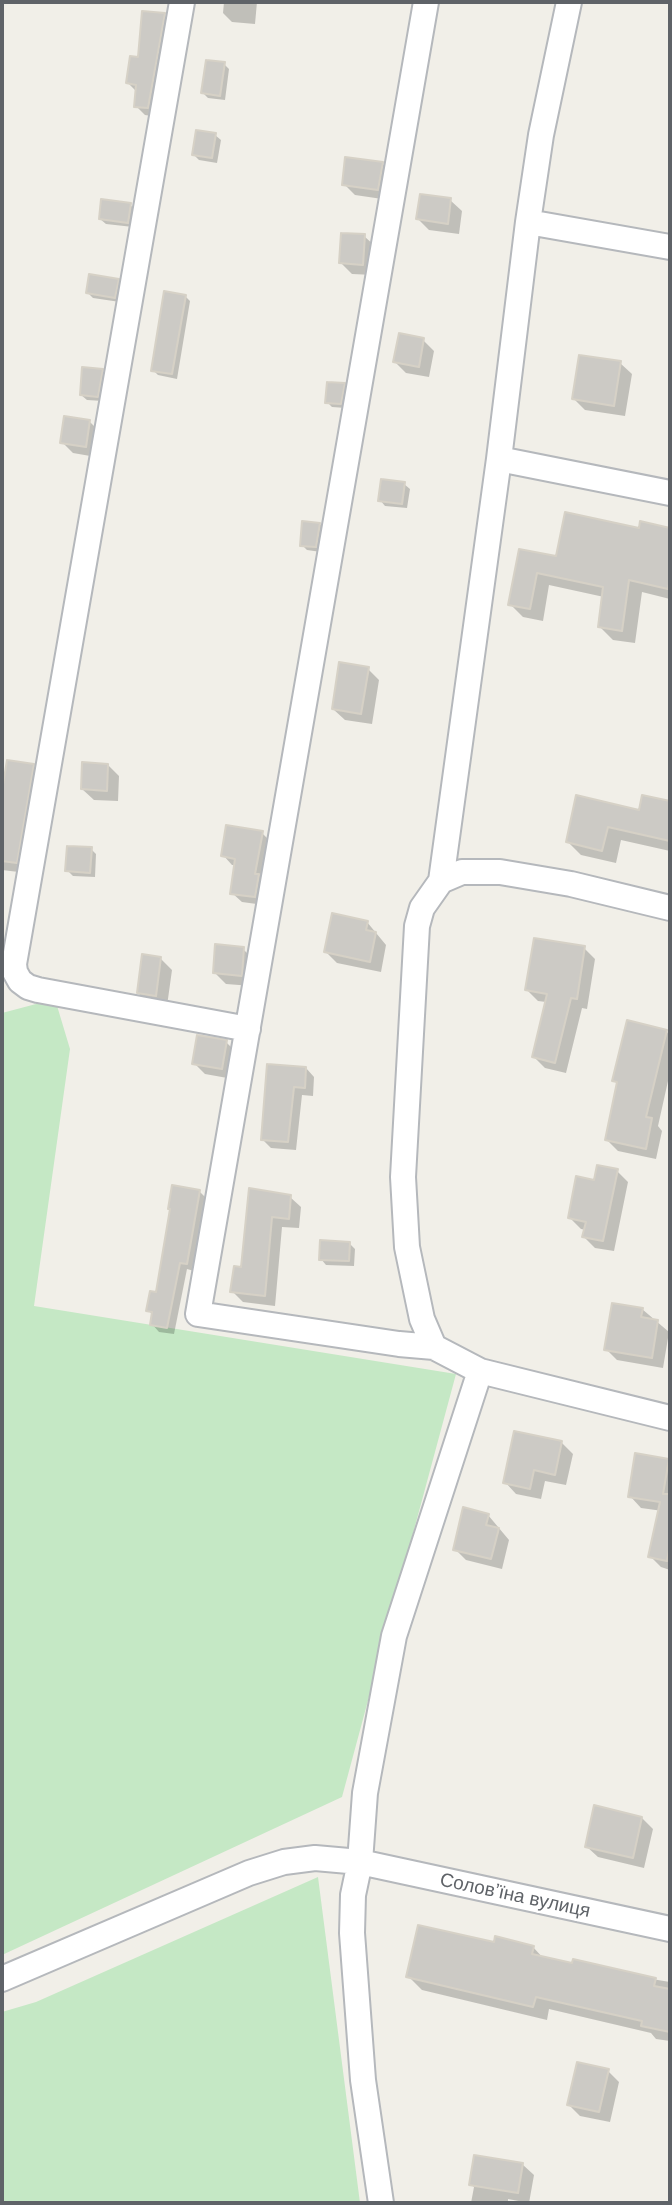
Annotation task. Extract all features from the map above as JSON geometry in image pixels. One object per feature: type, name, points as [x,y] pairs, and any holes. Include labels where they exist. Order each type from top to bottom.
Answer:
[{"type":"street","points":[[182,2],[14,964],[20,981],[38,990],[247,1029]]},
{"type":"street","points":[[426,2],[198,1314],[434,1347],[480,1371],[670,1418]]},
{"type":"street","points":[[434,1347],[422,1319],[407,1247],[403,1177],[417,926],[422,908],[441,881],[499,459],[528,222],[541,135],[569,2]]},
{"type":"street","points":[[528,222],[670,247]]},
{"type":"street","points":[[499,459],[670,493]]},
{"type":"street","points":[[441,881],[462,872],[500,872],[571,884],[670,908]]},
{"type":"street","points":[[381,2203],[363,2080],[352,1933],[353,1895],[360,1862],[365,1793],[394,1636],[480,1371]]},
{"type":"street","name":"Соловʼїна вулиця","points":[[2,1979],[249,1873],[284,1862],[315,1858],[360,1862],[670,1929]]},
{"type":"green space","points":[[55,999],[70,1049],[34,1306],[456,1374],[342,1797],[2,1955],[2,1013]]},
{"type":"green space","points":[[318,1877],[360,2203],[2,2203],[2,2012],[36,2002]]},
{"type":"building","points":[[142,11],[165,13],[148,108],[134,107],[136,85],[126,83],[130,56],[138,57]]},
{"type":"building","points":[[206,60],[225,62],[220,96],[201,93]]},
{"type":"building","points":[[196,130],[216,133],[212,158],[192,155]]},
{"type":"building","points":[[345,157],[383,162],[378,190],[342,185]]},
{"type":"building","points":[[420,194],[451,198],[448,224],[416,219]]},
{"type":"building","points":[[101,199],[131,203],[128,223],[99,219]]},
{"type":"building","points":[[341,233],[365,234],[363,265],[339,263]]},
{"type":"building","points":[[89,274],[119,279],[115,298],[86,293]]},
{"type":"building","points":[[164,291],[186,295],[172,374],[151,371]]},
{"type":"building","points":[[399,333],[424,338],[419,367],[393,362]]},
{"type":"building","points":[[579,355],[621,361],[614,406],[572,399]]},
{"type":"building","points":[[82,367],[103,369],[98,397],[80,395]]},
{"type":"building","points":[[327,382],[345,383],[341,404],[325,403]]},
{"type":"building","points":[[64,416],[90,420],[86,447],[60,443]]},
{"type":"building","points":[[381,479],[405,482],[402,504],[378,501]]},
{"type":"building","points":[[565,512],[639,528],[640,521],[670,528],[668,589],[629,580],[622,631],[598,627],[603,587],[537,573],[530,609],[508,605],[519,549],[556,556]]},
{"type":"building","points":[[302,521],[320,523],[316,547],[300,546]]},
{"type":"building","points":[[339,662],[369,667],[361,714],[332,709]]},
{"type":"building","points":[[7,760],[34,764],[17,863],[2,861],[2,791]]},
{"type":"building","points":[[82,762],[108,764],[107,791],[81,789]]},
{"type":"building","points":[[576,795],[639,810],[642,795],[670,801],[670,841],[608,827],[602,851],[566,842]]},
{"type":"building","points":[[226,825],[263,831],[255,874],[259,874],[255,897],[230,894],[235,859],[221,856]]},
{"type":"building","points":[[67,846],[92,847],[90,873],[65,871]]},
{"type":"building","points":[[332,913],[368,921],[366,930],[376,932],[370,962],[324,952]]},
{"type":"building","points":[[534,938],[585,946],[577,999],[571,998],[555,1063],[532,1057],[547,994],[525,990]]},
{"type":"building","points":[[215,944],[244,947],[242,976],[213,973]]},
{"type":"building","points":[[142,954],[161,957],[156,996],[137,993]]},
{"type":"building","points":[[627,1020],[667,1030],[646,1117],[652,1118],[646,1149],[605,1140],[617,1082],[612,1081]]},
{"type":"building","points":[[197,1035],[227,1040],[222,1069],[192,1064]]},
{"type":"building","points":[[267,1064],[306,1067],[305,1088],[294,1087],[288,1142],[261,1140]]},
{"type":"building","points":[[597,1165],[618,1169],[603,1241],[582,1237],[586,1222],[568,1218],[576,1176],[594,1180]]},
{"type":"building","points":[[172,1185],[200,1190],[187,1264],[180,1263],[167,1328],[150,1325],[152,1312],[146,1311],[150,1291],[156,1292]]},
{"type":"building","points":[[249,1188],[291,1195],[289,1219],[272,1217],[265,1296],[230,1292],[234,1266],[241,1267]]},
{"type":"building","points":[[320,1240],[350,1242],[349,1261],[319,1260]]},
{"type":"building","points":[[612,1303],[643,1308],[641,1317],[658,1320],[652,1358],[604,1350]]},
{"type":"building","points":[[514,1431],[562,1441],[555,1475],[534,1470],[530,1489],[503,1483]]},
{"type":"building","points":[[635,1453],[669,1459],[663,1494],[670,1494],[670,1544],[667,1561],[648,1557],[660,1502],[628,1497]]},
{"type":"building","points":[[463,1507],[489,1514],[486,1525],[499,1528],[491,1559],[453,1550]]},
{"type":"building","points":[[594,1805],[642,1817],[633,1858],[585,1847]]},
{"type":"building","points":[[418,1925],[494,1942],[495,1936],[534,1946],[532,1954],[572,1963],[573,1959],[656,1978],[654,1986],[670,1989],[670,2032],[641,2026],[642,2021],[536,1997],[533,2007],[406,1977]]},
{"type":"building","points":[[577,2062],[609,2069],[599,2112],[567,2105]]},
{"type":"building","points":[[474,2155],[523,2163],[518,2193],[469,2185]]}]
